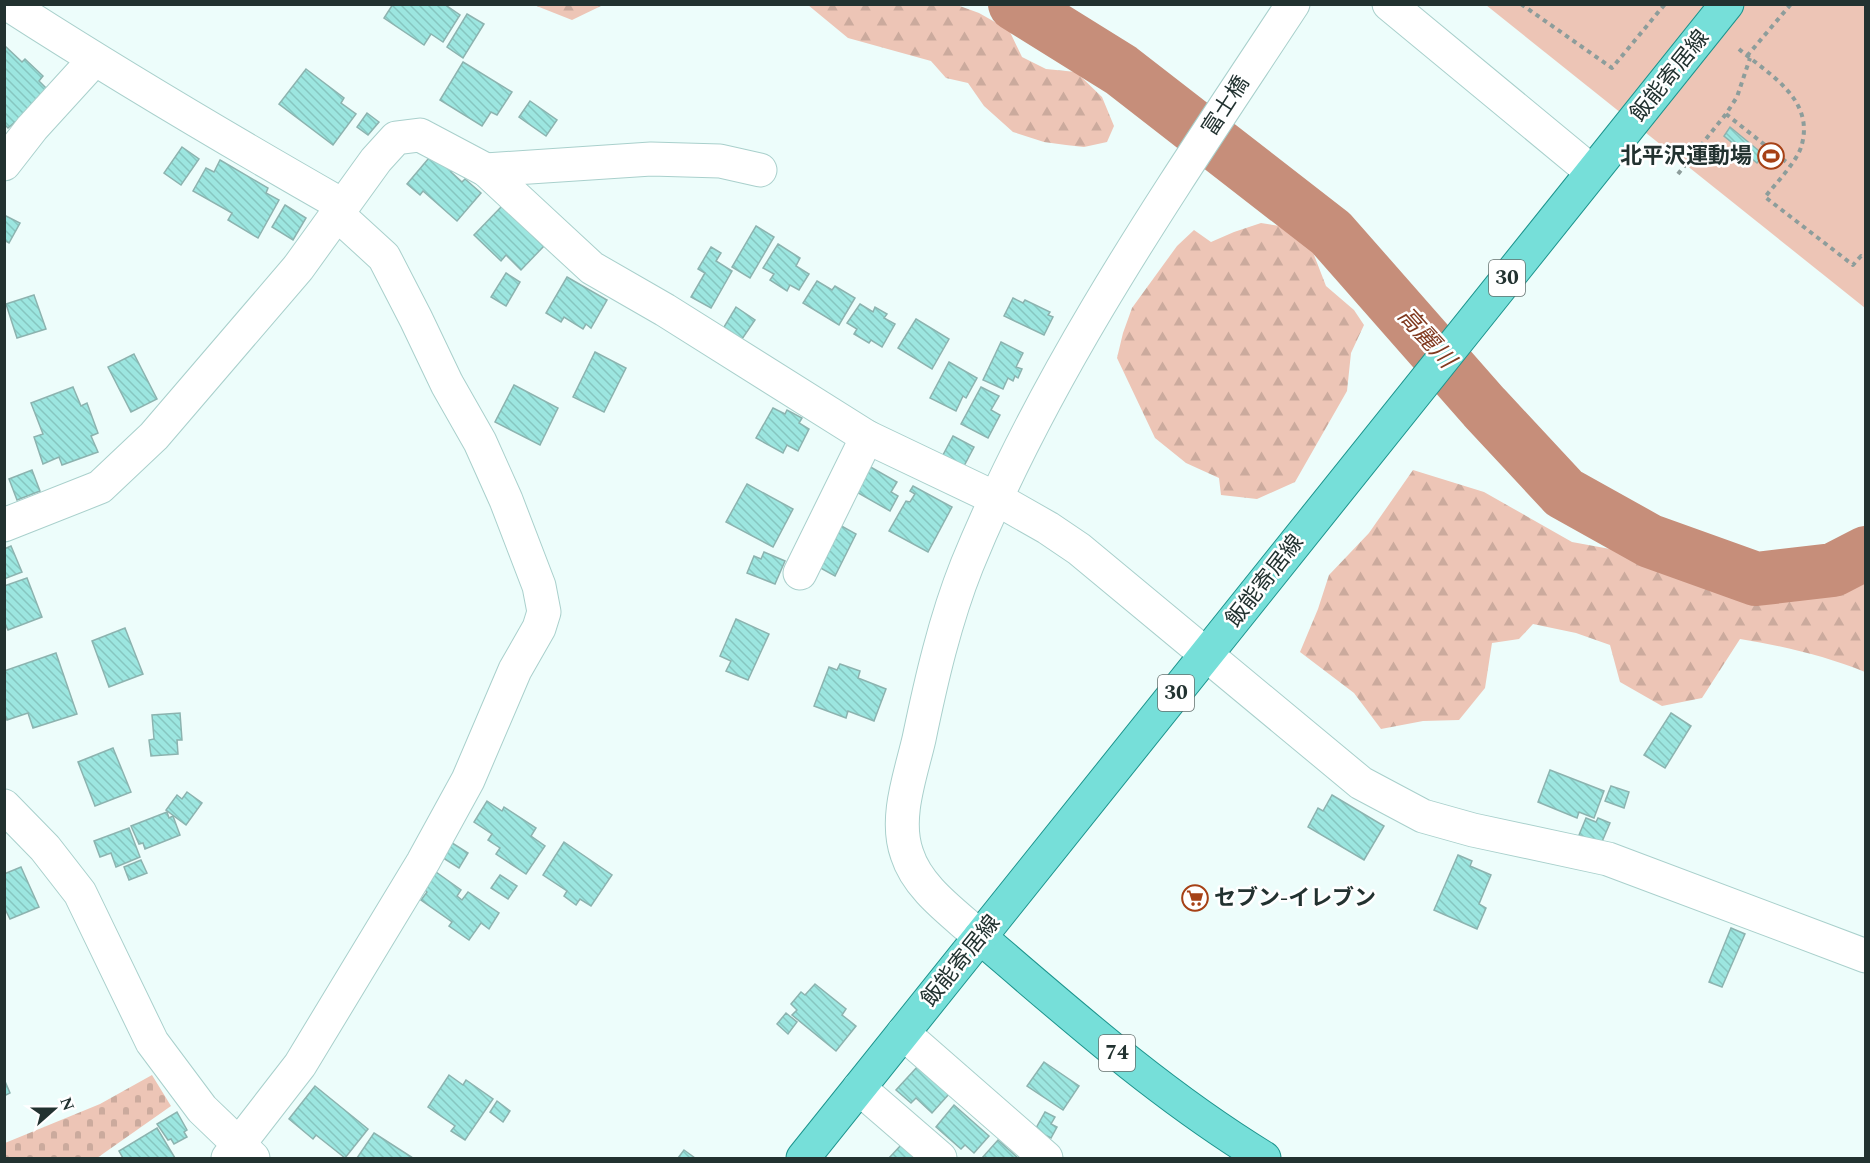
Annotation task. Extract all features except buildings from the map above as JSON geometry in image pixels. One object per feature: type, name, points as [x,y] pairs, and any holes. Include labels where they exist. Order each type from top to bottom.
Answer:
[{"type":"main road","name":"飯能寄居線","points":[[803,1158],[1727,4]]},
{"type":"main road","name":"74","points":[[980,936],[1099,1039],[1175,1098],[1264,1158]]},
{"type":"street","points":[[4,806],[45,848],[80,894],[152,1042],[202,1109],[240,1154],[300,1065],[423,862],[468,780],[510,680],[544,612],[539,586],[506,500],[480,442],[447,384],[384,257],[340,210],[93,60],[8,4]]},
{"type":"street","name":"富士橋","points":[[980,936],[916,875],[906,853],[903,825],[905,800],[921,725],[945,635],[967,566],[1044,402],[1088,323],[1160,207],[1293,4]]},
{"type":"street","points":[[1389,4],[1580,162]]},
{"type":"street","points":[[4,164],[32,128],[93,60]]},
{"type":"street","points":[[4,525],[100,487],[108,480],[154,436],[298,268],[376,160],[396,138],[420,135],[486,170],[592,268],[664,310],[867,437],[997,499],[1079,549],[1361,783],[1423,816],[1473,830],[1608,859],[1866,956]]},
{"type":"street","points":[[486,170],[651,159],[720,161],[760,170]]},
{"type":"street","points":[[800,573],[867,437]]},
{"type":"street","points":[[903,1033],[1046,1158]]},
{"type":"street","points":[[860,1088],[940,1158]]},
{"type":"path","points":[[1521,4],[1612,68],[1665,4]]},
{"type":"path","points":[[1678,174],[1726,114],[1737,97],[1749,57],[1791,4]]},
{"type":"path","points":[[1739,49],[1786,88],[1797,102],[1804,120],[1802,145],[1790,165],[1765,197],[1853,265],[1861,256],[1866,260]]},
{"type":"path","points":[[1726,114],[1790,165]]},
{"type":"green space","points":[[534,5],[603,5],[572,20]]},
{"type":"green space","points":[[808,5],[957,5],[979,13],[1009,30],[1022,57],[1046,69],[1076,72],[1102,97],[1114,126],[1107,142],[1084,147],[1044,142],[1013,132],[984,106],[968,83],[946,78],[931,61],[848,38]]},
{"type":"green space","name":"北平沢運動場","points":[[1486,5],[1865,5],[1865,308]]},
{"type":"green space","points":[[1261,223],[1286,227],[1309,242],[1326,286],[1354,310],[1364,325],[1351,353],[1347,391],[1295,482],[1257,499],[1221,495],[1219,478],[1186,463],[1155,438],[1117,358],[1132,308],[1177,246],[1194,230],[1211,242]]},
{"type":"green space","points":[[1413,470],[1484,492],[1572,542],[1621,551],[1712,584],[1793,598],[1840,584],[1865,567],[1865,672],[1804,652],[1740,639],[1702,698],[1662,706],[1620,682],[1610,645],[1576,633],[1533,624],[1519,639],[1492,643],[1485,688],[1459,720],[1423,721],[1381,729],[1354,693],[1300,652],[1329,575],[1369,533]]},
{"type":"green space","points":[[152,1075],[171,1106],[97,1158],[5,1158],[5,1143],[100,1104]]},
{"type":"waterway","name":"高麗川","points":[[1015,4],[1121,70],[1331,233],[1484,407],[1564,493],[1650,541],[1756,579],[1833,570],[1866,553]]},
{"type":"place","name":"北平沢運動場","points":[[1771,156]]},
{"type":"place","name":"セブン-イレブン","points":[[1195,898]]}]
